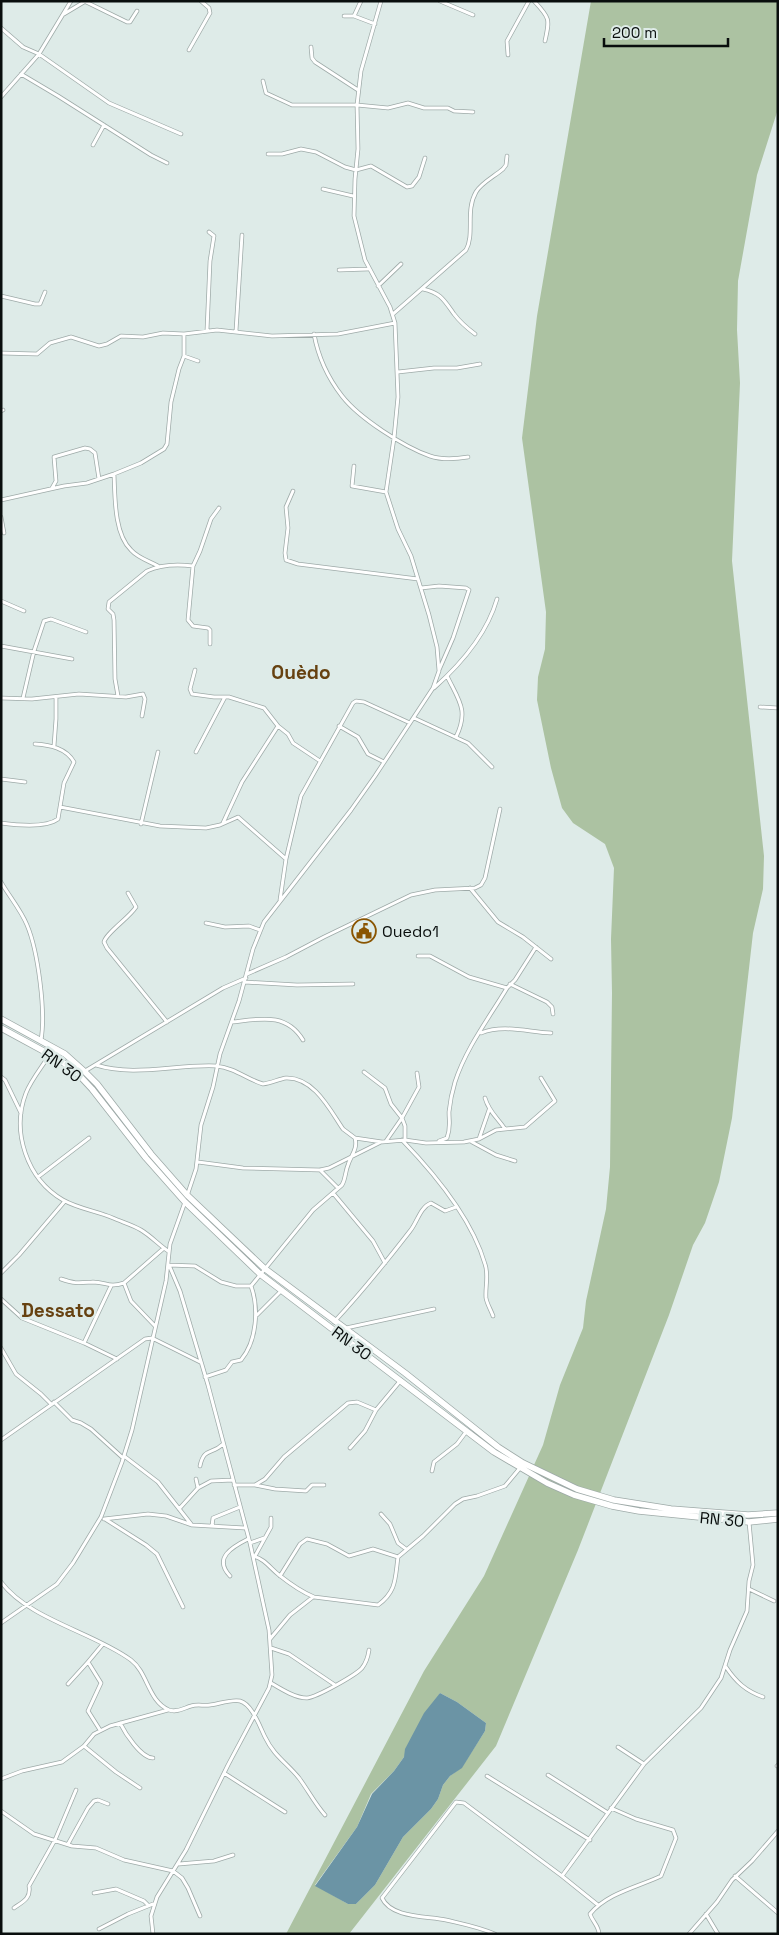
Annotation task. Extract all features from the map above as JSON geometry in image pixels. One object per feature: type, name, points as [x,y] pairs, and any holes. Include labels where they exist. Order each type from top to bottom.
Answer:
[{"type":"main road","name":"RN 30","points":[[1,1018],[65,1054],[84,1071],[97,1084],[151,1154],[187,1195],[281,1291],[401,1380],[466,1432],[520,1468],[574,1495],[612,1506],[640,1511],[749,1522],[778,1519]]},
{"type":"main road","name":"RN 30","points":[[1,1028],[50,1054],[73,1070],[92,1089],[146,1158],[184,1202],[262,1271],[345,1328],[498,1447],[523,1463],[577,1489],[614,1500],[640,1505],[748,1515],[778,1513]]},
{"type":"street","points":[[1,97],[39,54],[71,1]]},
{"type":"street","points":[[190,50],[210,13],[209,8],[201,1]]},
{"type":"street","points":[[354,16],[361,1]]},
{"type":"street","points":[[381,1],[361,71],[358,91],[358,149],[353,196],[355,227],[368,269],[393,314],[395,323],[398,397],[386,492],[391,512],[411,556],[421,588],[437,647],[439,671]]},
{"type":"street","points":[[440,1],[473,15]]},
{"type":"street","points":[[508,55],[507,41],[529,1]]},
{"type":"street","points":[[534,1],[546,14],[549,22],[545,41]]},
{"type":"street","points":[[63,14],[84,2],[127,22],[130,22],[137,11]]},
{"type":"street","points":[[344,16],[354,16],[374,24]]},
{"type":"street","points":[[1,28],[23,47],[39,54],[113,105],[181,134]]},
{"type":"street","points":[[311,48],[312,58],[316,62],[358,91]]},
{"type":"street","points":[[21,74],[167,163]]},
{"type":"street","points":[[263,81],[266,94],[292,105],[357,105],[388,108],[408,104],[424,108],[448,108],[454,111],[474,112]]},
{"type":"street","points":[[93,145],[104,125]]},
{"type":"street","points":[[268,154],[282,154],[297,149],[308,150],[356,170],[371,166],[401,184],[412,186],[419,177],[425,158]]},
{"type":"street","points":[[393,314],[466,250],[471,238],[469,221],[476,192],[503,169],[506,165],[507,156]]},
{"type":"street","points":[[323,189],[353,196]]},
{"type":"street","points":[[207,330],[210,261],[214,240],[214,236],[208,232]]},
{"type":"street","points":[[236,331],[242,235]]},
{"type":"street","points":[[378,286],[401,264]]},
{"type":"street","points":[[339,270],[368,269]]},
{"type":"street","points":[[423,289],[440,295],[462,323],[475,334]]},
{"type":"street","points":[[1,296],[40,304],[45,292]]},
{"type":"street","points":[[1,353],[37,354],[50,343],[71,337],[99,346],[121,336],[143,337],[163,333],[184,334],[207,330],[236,331],[272,336],[338,334],[395,323]]},
{"type":"street","points":[[1,500],[99,479],[141,463],[164,449],[174,392],[184,356],[184,334]]},
{"type":"street","points":[[314,334],[321,360],[344,398],[374,424],[394,438],[430,456],[450,459],[468,457]]},
{"type":"street","points":[[184,356],[198,360]]},
{"type":"street","points":[[398,372],[434,368],[457,368],[480,364]]},
{"type":"street","points":[[52,489],[56,481],[54,457],[85,448],[90,449],[95,454],[99,479]]},
{"type":"street","points":[[354,466],[352,486],[386,492]]},
{"type":"street","points":[[114,474],[116,508],[124,541],[130,550],[138,556],[158,566]]},
{"type":"street","points":[[293,490],[286,507],[288,528],[286,560],[298,564],[418,579]]},
{"type":"street","points":[[210,644],[210,630],[193,626],[188,620],[193,566],[211,519],[219,508]]},
{"type":"street","points":[[1,517],[4,533]]},
{"type":"street","points":[[118,696],[115,679],[114,620],[107,606],[147,571],[158,566],[193,566]]},
{"type":"street","points":[[1,1623],[57,1584],[103,1518],[124,1457],[138,1406],[169,1265],[169,1252],[173,1231],[198,1162],[202,1125],[260,930],[280,901],[351,810],[433,688],[453,638],[469,590],[466,588],[439,586],[421,588]]},
{"type":"street","points":[[433,688],[447,676],[485,630],[497,599]]},
{"type":"street","points":[[1,601],[24,611]]},
{"type":"street","points":[[23,698],[34,651],[44,621],[51,619],[86,632]]},
{"type":"street","points":[[1,646],[72,659]]},
{"type":"street","points":[[195,670],[190,689],[192,694],[214,698],[226,696],[264,708],[278,726],[288,734],[293,743],[320,761]]},
{"type":"street","points":[[447,676],[462,710],[462,725],[456,737]]},
{"type":"street","points":[[1,698],[78,694],[126,697],[140,694],[144,695],[142,716]]},
{"type":"street","points":[[54,746],[56,696]]},
{"type":"street","points":[[196,752],[226,696]]},
{"type":"street","points":[[280,901],[286,859],[301,796],[353,703],[356,701],[364,702],[410,723]]},
{"type":"street","points":[[760,707],[778,708]]},
{"type":"street","points":[[414,718],[468,743],[492,768]]},
{"type":"street","points":[[223,824],[242,782],[278,726]]},
{"type":"street","points":[[339,726],[358,737],[368,754],[384,762]]},
{"type":"street","points":[[1,824],[24,826],[56,821],[65,779],[74,762],[71,757],[54,746],[35,744]]},
{"type":"street","points":[[141,824],[158,752]]},
{"type":"street","points":[[1,779],[25,782]]},
{"type":"street","points":[[60,807],[141,824],[160,826],[201,828],[223,824],[238,818],[286,859]]},
{"type":"street","points":[[84,1071],[223,988],[246,978],[332,932],[411,895],[435,890],[470,888],[481,885],[485,878],[500,809]]},
{"type":"street","points":[[1,883],[27,925],[36,952],[40,988],[41,1040]]},
{"type":"street","points":[[470,888],[498,922],[551,959]]},
{"type":"street","points":[[128,893],[136,907],[117,928],[106,936],[104,942],[167,1022]]},
{"type":"street","points":[[206,923],[225,928],[249,926],[260,930]]},
{"type":"street","points":[[447,1138],[451,1122],[450,1100],[466,1055],[507,988],[536,947]]},
{"type":"street","points":[[418,956],[430,956],[469,977],[507,988]]},
{"type":"street","points":[[246,978],[297,985],[353,984]]},
{"type":"street","points":[[510,984],[547,1002],[552,1007],[553,1014]]},
{"type":"street","points":[[232,1022],[275,1018],[299,1032],[303,1040]]},
{"type":"street","points":[[480,1033],[500,1028],[552,1033]]},
{"type":"street","points":[[50,1054],[28,1090],[22,1113],[22,1140],[28,1160],[38,1177],[66,1201],[141,1230],[169,1252]]},
{"type":"street","points":[[96,1065],[119,1070],[218,1066],[240,1072],[263,1084],[285,1078],[302,1082],[312,1087],[343,1129],[355,1138],[384,1142],[404,1140],[451,1143],[471,1141],[496,1130],[525,1126],[554,1103],[554,1097],[541,1078]]},
{"type":"street","points":[[364,1072],[384,1088],[391,1104],[402,1118],[406,1132],[404,1140]]},
{"type":"street","points":[[198,1162],[243,1168],[320,1170],[352,1157],[384,1142],[402,1118],[419,1087],[417,1073]]},
{"type":"street","points":[[1,1078],[5,1080],[22,1113]]},
{"type":"street","points":[[479,1139],[488,1110],[485,1098]]},
{"type":"street","points":[[488,1110],[505,1129]]},
{"type":"street","points":[[38,1177],[89,1138]]},
{"type":"street","points":[[250,1286],[313,1210],[345,1180],[348,1166],[356,1148],[355,1138]]},
{"type":"street","points":[[436,1142],[447,1138]]},
{"type":"street","points":[[447,1138],[451,1143]]},
{"type":"street","points":[[404,1140],[442,1186],[476,1240],[486,1265],[488,1279],[486,1300],[493,1316]]},
{"type":"street","points":[[471,1141],[496,1155],[515,1161]]},
{"type":"street","points":[[320,1170],[338,1188]]},
{"type":"street","points":[[333,1193],[373,1241],[385,1263]]},
{"type":"street","points":[[1,1273],[66,1201]]},
{"type":"street","points":[[334,1322],[385,1263],[414,1226],[427,1204],[434,1204],[445,1210],[456,1207]]},
{"type":"street","points":[[61,1279],[78,1284],[96,1282],[111,1286],[124,1283],[164,1248]]},
{"type":"street","points":[[169,1265],[195,1266],[221,1282],[236,1286],[250,1286]]},
{"type":"street","points":[[153,1934],[151,1916],[154,1904],[178,1864],[271,1683],[270,1639],[254,1556],[180,1291],[169,1265]]},
{"type":"street","points":[[124,1283],[131,1301],[155,1326]]},
{"type":"street","points":[[84,1343],[111,1286]]},
{"type":"street","points":[[205,1377],[226,1370],[232,1362],[241,1360],[245,1356],[257,1315],[256,1303],[250,1286]]},
{"type":"street","points":[[257,1315],[281,1291]]},
{"type":"street","points":[[1,1299],[22,1318],[84,1343],[117,1360]]},
{"type":"street","points":[[345,1328],[434,1309]]},
{"type":"street","points":[[1,1440],[79,1384],[117,1360],[145,1338],[152,1338],[200,1362]]},
{"type":"street","points":[[1,1348],[16,1374],[72,1420],[91,1429],[158,1482],[192,1525]]},
{"type":"street","points":[[350,1448],[365,1431],[376,1410],[401,1380]]},
{"type":"street","points":[[255,1485],[265,1478],[284,1457],[348,1403],[357,1402],[376,1410]]},
{"type":"street","points":[[432,1471],[434,1462],[457,1444],[466,1432]]},
{"type":"street","points":[[200,1466],[203,1455],[206,1452],[220,1448],[224,1444]]},
{"type":"street","points":[[254,1556],[266,1562],[280,1576],[314,1597],[378,1605],[394,1587],[398,1557],[406,1549],[423,1536],[455,1504],[463,1499],[505,1486],[520,1468]]},
{"type":"street","points":[[196,1479],[198,1488]]},
{"type":"street","points":[[179,1509],[198,1488],[212,1482],[233,1480]]},
{"type":"street","points":[[234,1485],[306,1490],[312,1485],[324,1485]]},
{"type":"street","points":[[212,1526],[213,1518],[240,1507]]},
{"type":"street","points":[[103,1518],[148,1514],[166,1516],[192,1525],[245,1528]]},
{"type":"street","points":[[381,1514],[390,1524],[398,1544],[406,1549]]},
{"type":"street","points":[[103,1518],[158,1554],[183,1607]]},
{"type":"street","points":[[254,1556],[271,1527],[271,1518]]},
{"type":"street","points":[[562,1876],[644,1764],[701,1708],[714,1691],[726,1666],[730,1650],[746,1611],[753,1565],[749,1522]]},
{"type":"street","points":[[230,1576],[222,1567],[222,1561],[231,1548],[264,1538]]},
{"type":"street","points":[[280,1576],[300,1544],[306,1539],[327,1544],[344,1555],[349,1556],[373,1549],[398,1557]]},
{"type":"street","points":[[1,1582],[12,1593],[44,1615],[103,1644],[132,1661],[141,1670],[157,1701],[168,1710]]},
{"type":"street","points":[[749,1589],[774,1601]]},
{"type":"street","points":[[270,1639],[290,1614],[314,1597]]},
{"type":"street","points":[[68,1684],[103,1644]]},
{"type":"street","points":[[271,1648],[289,1654],[335,1685]]},
{"type":"street","points":[[271,1683],[307,1698],[327,1692],[360,1670],[366,1662],[370,1650]]},
{"type":"street","points":[[88,1662],[101,1683],[88,1710],[100,1730]]},
{"type":"street","points":[[726,1666],[739,1684],[746,1690],[763,1697]]},
{"type":"street","points":[[1,1779],[62,1762],[84,1746],[94,1734],[120,1723],[193,1705],[240,1701],[255,1715],[272,1748],[283,1763],[298,1777],[325,1816]]},
{"type":"street","points":[[120,1723],[129,1738],[147,1758],[154,1758]]},
{"type":"street","points":[[84,1746],[116,1772],[140,1788]]},
{"type":"street","points":[[618,1747],[644,1764]]},
{"type":"street","points":[[224,1773],[285,1812]]},
{"type":"street","points":[[548,1775],[608,1813]]},
{"type":"street","points":[[487,1776],[590,1840]]},
{"type":"street","points":[[14,1908],[28,1898],[29,1886],[55,1840],[76,1790]]},
{"type":"street","points":[[68,1844],[91,1804],[98,1800],[108,1804]]},
{"type":"street","points":[[495,1934],[469,1925],[404,1913],[389,1907],[382,1898],[456,1802],[464,1803],[598,1905]]},
{"type":"street","points":[[599,1934],[598,1927],[590,1914],[598,1905],[645,1881],[661,1876],[676,1838],[674,1830],[636,1819],[611,1808]]},
{"type":"street","points":[[1,1811],[28,1831],[68,1844],[96,1848],[119,1858],[173,1871],[182,1878],[200,1916]]},
{"type":"street","points":[[689,1934],[735,1876],[752,1861],[778,1832]]},
{"type":"street","points":[[178,1864],[214,1861],[233,1855]]},
{"type":"street","points":[[735,1876],[778,1913]]},
{"type":"street","points":[[94,1893],[116,1889],[148,1905]]},
{"type":"street","points":[[98,1930],[148,1905],[154,1904]]},
{"type":"street","points":[[706,1914],[718,1934]]},
{"type":"green space","points":[[591,1],[778,1],[778,109],[757,175],[738,281],[737,330],[740,383],[732,561],[764,856],[763,889],[753,933],[732,1118],[719,1182],[705,1223],[693,1245],[669,1315],[578,1550],[496,1746],[349,1934],[286,1934],[424,1671],[484,1576],[543,1445],[560,1385],[583,1328],[586,1301],[606,1209],[610,1167],[611,939],[614,868],[605,844],[573,823],[562,808],[551,768],[537,700],[538,677],[545,649],[546,612],[522,438],[537,316]],"holes":[[[440,1693],[457,1702],[486,1723],[485,1731],[462,1767],[450,1776],[443,1785],[438,1799],[431,1809],[403,1837],[375,1885],[356,1904],[348,1904],[315,1885],[357,1827],[371,1794],[394,1771],[404,1757]]]},
{"type":"water","points":[[440,1693],[457,1702],[486,1723],[485,1731],[462,1768],[450,1776],[443,1785],[438,1799],[431,1809],[403,1837],[375,1885],[356,1904],[348,1904],[315,1886],[357,1827],[372,1794],[394,1771],[404,1757],[405,1749],[424,1713]]},
{"type":"place","name":"Ouedo1","points":[[364,931]]},
{"type":"district","name":"Ouèdo","points":[[301,672]]},
{"type":"district","name":"Dessato","points":[[58,1310]]}]
